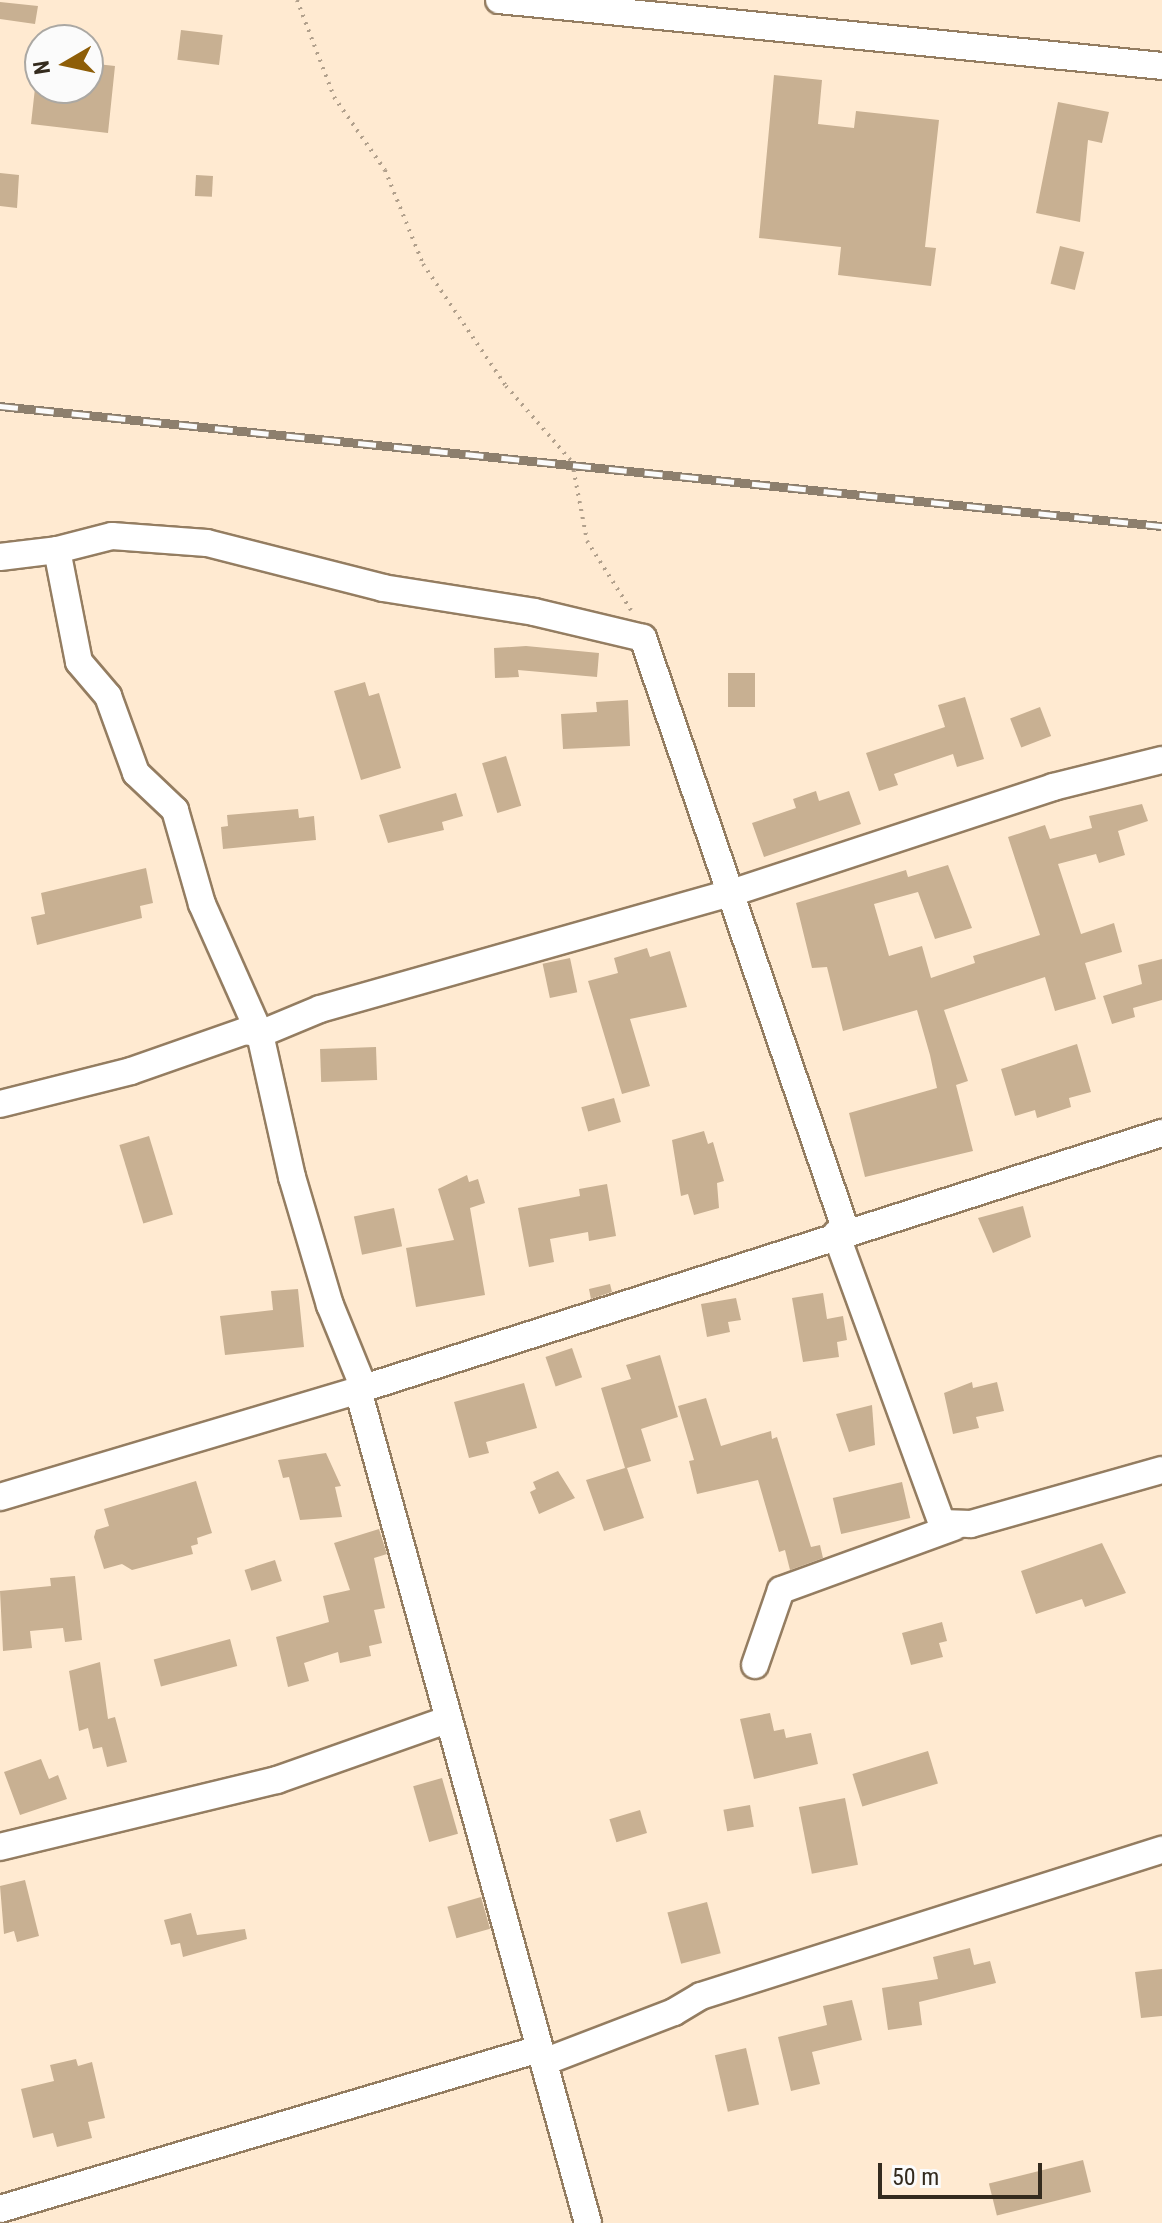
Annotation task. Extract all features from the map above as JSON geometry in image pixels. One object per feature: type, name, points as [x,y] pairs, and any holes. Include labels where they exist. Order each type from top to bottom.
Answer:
[{"type":"street","points":[[499,0],[1162,66]]},
{"type":"street","points":[[0,557],[57,550],[112,536],[207,543],[383,588],[534,612],[643,638],[731,893],[934,1508],[942,1523],[954,1527]]},
{"type":"street","points":[[57,550],[79,662],[108,696],[136,773],[175,810],[202,904],[260,1034],[292,1177],[330,1305],[361,1388],[588,2223]]},
{"type":"street","points":[[0,1104],[131,1071],[245,1031],[260,1034],[320,1009],[731,893],[1053,787],[1162,760]]},
{"type":"street","points":[[0,1497],[361,1388],[1162,1133]]},
{"type":"street","points":[[755,1665],[781,1590],[954,1527],[1162,1470]]},
{"type":"street","points":[[0,1847],[277,1780],[449,1719]]},
{"type":"street","points":[[0,2209],[542,2056],[674,2012],[701,1996],[1162,1850]]},
{"type":"path","points":[[297,0],[334,97],[385,170],[423,264],[506,386],[572,462],[587,541],[643,638]]},
{"type":"building","points":[[0,2],[38,6],[35,24],[0,19]]},
{"type":"building","points":[[181,30],[223,35],[219,65],[177,60]]},
{"type":"building","points":[[104,65],[115,66],[108,133],[31,124],[33,104],[104,104]]},
{"type":"building","points":[[774,75],[822,80],[818,124],[854,128],[856,111],[939,120],[925,247],[936,248],[931,286],[838,275],[841,247],[759,238]]},
{"type":"building","points":[[1058,102],[1109,112],[1102,143],[1088,140],[1080,222],[1036,213]]},
{"type":"building","points":[[0,173],[19,175],[17,208],[0,206]]},
{"type":"building","points":[[196,175],[213,176],[212,197],[195,196]]},
{"type":"building","points":[[1060,246],[1084,252],[1075,290],[1051,284]]},
{"type":"building","points":[[526,646],[599,653],[597,677],[518,670],[519,677],[495,678],[494,648]]},
{"type":"building","points":[[728,673],[755,673],[755,707],[728,707]]},
{"type":"building","points":[[365,682],[369,696],[379,693],[401,768],[361,780],[334,691]]},
{"type":"building","points":[[965,697],[984,759],[957,767],[953,754],[894,774],[898,785],[879,791],[866,753],[945,727],[938,705]]},
{"type":"building","points":[[628,700],[630,746],[563,749],[561,714],[597,712],[596,702]]},
{"type":"building","points":[[1040,707],[1051,736],[1021,747],[1010,718]]},
{"type":"building","points":[[506,756],[521,806],[497,813],[482,763]]},
{"type":"building","points":[[816,791],[819,801],[849,791],[861,824],[764,857],[752,823],[796,808],[793,799]]},
{"type":"building","points":[[456,793],[463,816],[442,822],[444,830],[388,843],[379,815]]},
{"type":"building","points":[[1142,804],[1148,821],[1118,831],[1125,855],[1099,863],[1096,854],[1058,864],[1081,934],[1114,923],[1122,952],[1085,963],[1096,999],[1055,1011],[1045,977],[944,1010],[968,1081],[956,1085],[973,1151],[865,1177],[849,1113],[937,1088],[930,1055],[917,1010],[843,1031],[827,967],[812,968],[796,903],[906,870],[908,877],[948,865],[972,928],[935,939],[918,892],[874,904],[889,956],[922,946],[931,978],[975,963],[973,956],[1040,935],[1008,837],[1045,825],[1050,839],[1092,828],[1089,816]]},
{"type":"building","points":[[298,809],[299,818],[314,816],[316,840],[223,849],[221,827],[228,826],[227,815]]},
{"type":"building","points":[[146,868],[153,903],[140,906],[142,918],[37,945],[31,917],[45,914],[41,893]]},
{"type":"building","points":[[647,948],[650,957],[670,951],[687,1007],[630,1019],[650,1086],[622,1094],[588,981],[618,973],[614,958]]},
{"type":"building","points":[[570,958],[577,992],[550,998],[543,964]]},
{"type":"building","points":[[1162,959],[1162,1000],[1133,1008],[1135,1017],[1112,1024],[1103,996],[1142,984],[1138,965]]},
{"type":"building","points":[[1077,1044],[1091,1092],[1069,1098],[1071,1107],[1037,1118],[1035,1110],[1015,1116],[1001,1069]]},
{"type":"building","points":[[376,1047],[377,1080],[321,1082],[320,1049]]},
{"type":"building","points":[[614,1098],[621,1122],[588,1131],[581,1107]]},
{"type":"building","points":[[704,1131],[708,1144],[713,1142],[724,1181],[717,1183],[719,1208],[694,1215],[688,1194],[681,1196],[672,1140]]},
{"type":"building","points":[[149,1136],[173,1214],[143,1223],[119,1145]]},
{"type":"building","points":[[467,1175],[469,1182],[478,1179],[485,1203],[470,1208],[485,1295],[416,1307],[406,1248],[454,1240],[438,1189]]},
{"type":"building","points":[[607,1184],[616,1236],[589,1241],[588,1232],[550,1239],[554,1262],[529,1267],[518,1208],[580,1196],[579,1189]]},
{"type":"building","points":[[1023,1206],[1031,1237],[993,1253],[978,1218]]},
{"type":"building","points":[[394,1208],[402,1246],[362,1255],[354,1217]]},
{"type":"building","points":[[610,1284],[612,1292],[591,1299],[589,1289]]},
{"type":"building","points":[[298,1289],[304,1347],[225,1355],[220,1316],[273,1310],[271,1291]]},
{"type":"building","points":[[823,1293],[827,1319],[843,1316],[847,1340],[837,1342],[839,1357],[803,1362],[792,1298]]},
{"type":"building","points":[[736,1298],[741,1320],[728,1322],[730,1332],[707,1337],[701,1304]]},
{"type":"building","points":[[572,1348],[582,1377],[556,1386],[546,1357]]},
{"type":"building","points":[[660,1355],[678,1417],[641,1429],[651,1461],[627,1468],[644,1518],[604,1531],[586,1480],[625,1468],[601,1388],[631,1379],[626,1365]]},
{"type":"building","points":[[972,1382],[973,1388],[997,1382],[1004,1411],[976,1417],[979,1428],[953,1434],[944,1393]]},
{"type":"building","points":[[524,1383],[537,1428],[486,1442],[489,1453],[469,1458],[454,1402]]},
{"type":"building","points":[[706,1398],[721,1446],[771,1431],[772,1439],[777,1437],[811,1547],[820,1545],[823,1558],[790,1570],[785,1550],[779,1552],[758,1480],[697,1494],[689,1461],[694,1460],[678,1406]]},
{"type":"building","points":[[872,1405],[875,1445],[849,1452],[836,1414]]},
{"type":"building","points":[[326,1453],[341,1486],[335,1487],[342,1517],[300,1520],[289,1477],[283,1478],[278,1460]]},
{"type":"building","points":[[558,1471],[575,1498],[539,1514],[530,1492],[536,1489],[533,1482]]},
{"type":"building","points":[[196,1481],[212,1533],[197,1538],[198,1544],[191,1546],[193,1554],[132,1570],[122,1564],[104,1569],[94,1537],[96,1530],[109,1526],[104,1509]]},
{"type":"building","points":[[902,1482],[910,1518],[841,1534],[833,1498]]},
{"type":"building","points":[[379,1529],[387,1554],[374,1558],[385,1608],[374,1610],[382,1643],[369,1646],[371,1656],[340,1663],[338,1652],[304,1663],[309,1681],[288,1687],[276,1637],[329,1622],[323,1596],[350,1590],[334,1543]]},
{"type":"building","points":[[1102,1543],[1126,1593],[1085,1607],[1082,1599],[1036,1614],[1021,1571]]},
{"type":"building","points":[[275,1560],[282,1581],[251,1591],[245,1570]]},
{"type":"building","points":[[75,1576],[82,1640],[65,1642],[63,1628],[30,1631],[32,1648],[3,1651],[0,1591],[51,1586],[50,1578]]},
{"type":"building","points":[[942,1622],[947,1641],[939,1643],[943,1657],[911,1665],[902,1633]]},
{"type":"building","points":[[230,1639],[237,1666],[161,1686],[154,1659]]},
{"type":"building","points":[[100,1662],[108,1719],[115,1717],[127,1762],[107,1767],[102,1747],[93,1749],[88,1728],[79,1731],[69,1671]]},
{"type":"building","points":[[770,1713],[774,1731],[784,1729],[786,1738],[811,1733],[818,1764],[754,1779],[740,1719]]},
{"type":"building","points":[[928,1751],[938,1784],[862,1807],[852,1774]]},
{"type":"building","points":[[41,1759],[49,1779],[58,1775],[67,1799],[20,1815],[4,1772]]},
{"type":"building","points":[[442,1778],[458,1834],[429,1842],[413,1786]]},
{"type":"building","points":[[845,1798],[858,1865],[812,1874],[799,1807]]},
{"type":"building","points":[[750,1805],[754,1827],[727,1831],[723,1810]]},
{"type":"building","points":[[640,1810],[647,1833],[616,1842],[609,1819]]},
{"type":"building","points":[[25,1880],[39,1936],[17,1942],[14,1931],[4,1934],[0,1886]]},
{"type":"building","points":[[481,1897],[490,1929],[456,1938],[447,1907]]},
{"type":"building","points":[[707,1902],[721,1953],[681,1964],[667,1913]]},
{"type":"building","points":[[191,1913],[197,1935],[245,1929],[247,1939],[183,1957],[180,1943],[171,1945],[164,1920]]},
{"type":"building","points":[[970,1948],[974,1965],[990,1961],[996,1983],[919,2002],[922,2025],[888,2030],[882,1988],[938,1979],[933,1957]]},
{"type":"building","points":[[1162,1969],[1162,2016],[1141,2018],[1135,1972]]},
{"type":"building","points":[[852,2000],[862,2040],[812,2052],[820,2084],[791,2091],[778,2037],[827,2025],[823,2006]]},
{"type":"building","points":[[746,2048],[759,2105],[728,2112],[715,2055]]},
{"type":"building","points":[[76,2059],[78,2066],[92,2062],[105,2118],[88,2122],[92,2138],[57,2147],[53,2133],[33,2138],[21,2089],[54,2081],[50,2065]]},
{"type":"building","points":[[1083,2160],[1091,2192],[997,2215],[989,2183]]},
{"type":"railway","points":[[0,406],[1162,526]]}]
